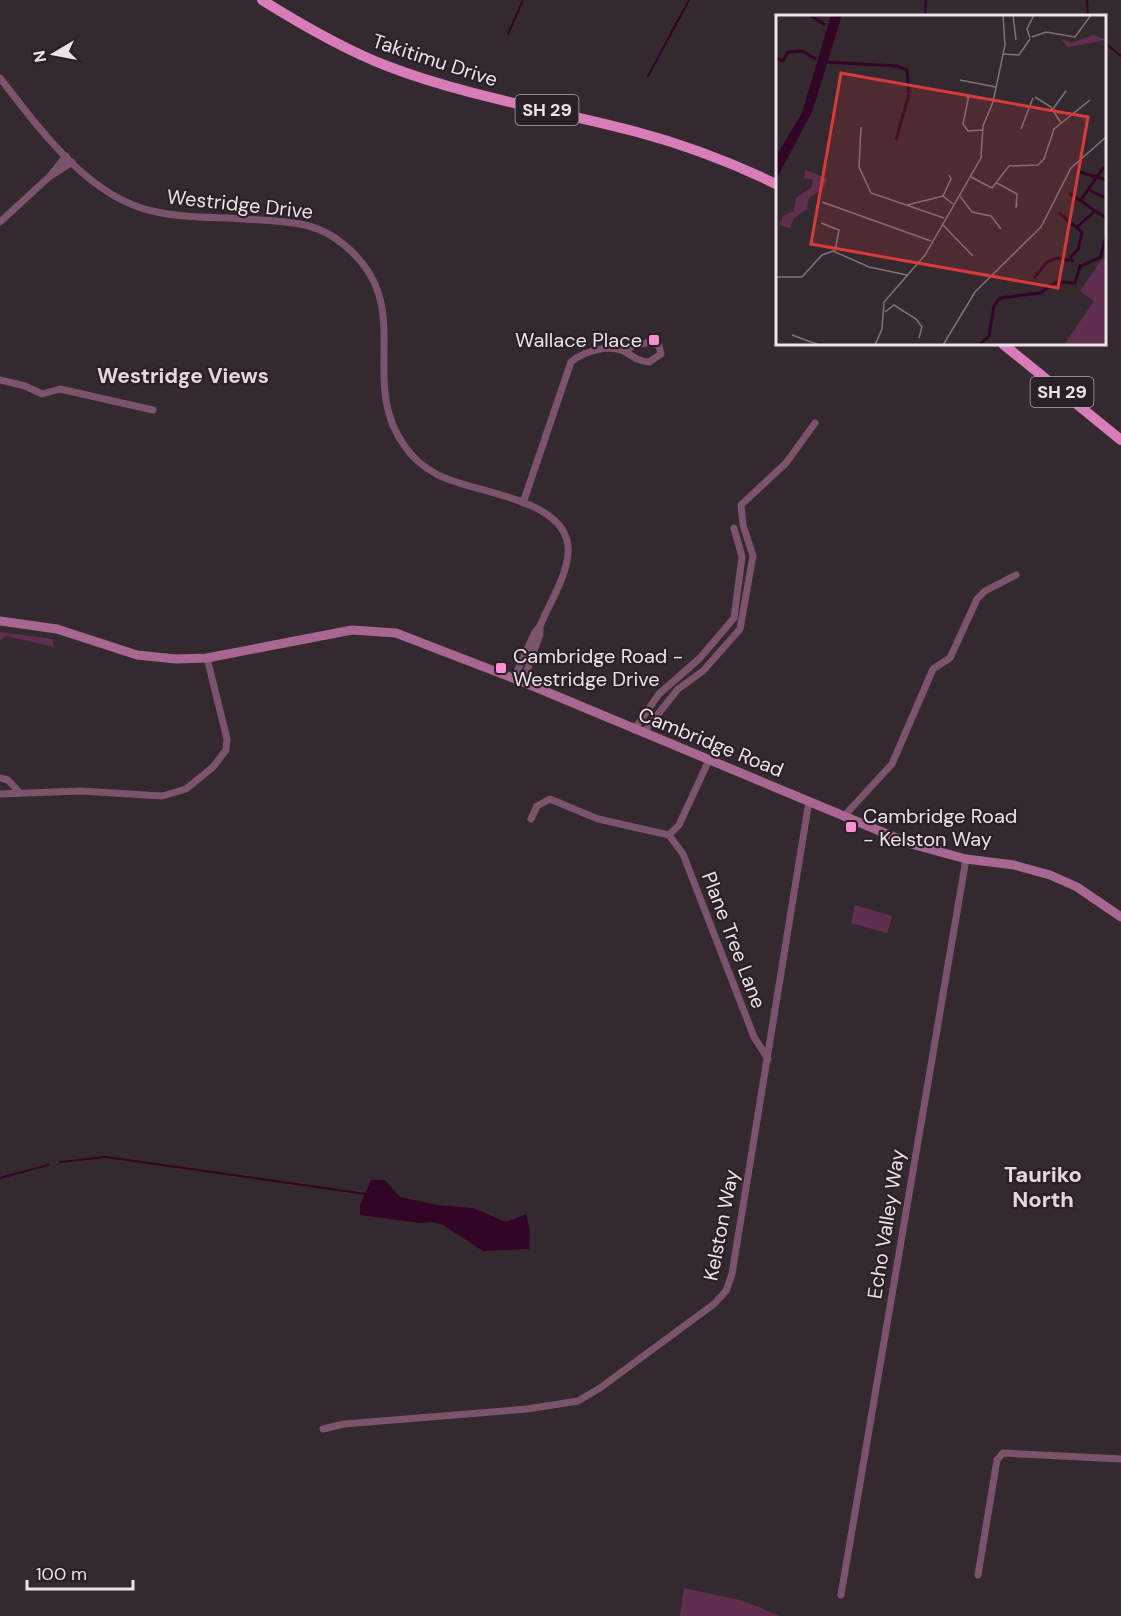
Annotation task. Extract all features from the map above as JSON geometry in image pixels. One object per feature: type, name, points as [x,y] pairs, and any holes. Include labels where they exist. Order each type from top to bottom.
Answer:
[{"type":"highway","name":"Takitimu Drive","points":[[262,0],[349,50],[387,66],[498,99],[639,132],[696,150],[776,185]]},
{"type":"highway","name":"SH 29","points":[[1004,345],[1121,440]]},
{"type":"main road","name":"Cambridge Road","points":[[0,621],[57,629],[137,656],[176,659],[207,658],[338,632],[375,630],[426,643],[911,844],[966,859],[1014,865],[1050,875],[1077,887],[1121,917]]},
{"type":"street","name":"Westridge Drive","points":[[0,78],[30,117],[66,156],[120,199],[150,211],[180,216],[299,224],[321,229],[337,239],[362,262],[381,300],[385,326],[385,402],[390,422],[405,447],[413,457],[437,474],[524,503],[553,517],[564,530],[568,546],[566,563],[540,626],[535,632],[518,680]]},
{"type":"street","points":[[0,222],[49,177],[66,156]]},
{"type":"street","points":[[49,177],[72,162]]},
{"type":"street","points":[[524,503],[572,362],[586,351],[626,352],[635,359],[649,362],[661,354],[659,346],[653,342],[633,345],[626,352]]},
{"type":"street","points":[[0,380],[26,386],[42,394],[60,389],[153,410]]},
{"type":"street","points":[[638,731],[678,689],[703,671],[740,629],[753,556],[743,525],[741,505],[786,463],[815,423]]},
{"type":"street","points":[[638,731],[659,694],[700,658],[734,618],[742,557],[734,528]]},
{"type":"street","points":[[844,816],[892,764],[933,669],[950,658],[977,599],[985,591],[1016,575]]},
{"type":"street","points":[[0,794],[81,791],[162,796],[186,789],[213,767],[226,750],[228,739],[207,658]]},
{"type":"street","points":[[531,819],[537,806],[550,799],[598,819],[669,835],[679,825],[709,760]]},
{"type":"street","points":[[0,778],[8,780],[19,792]]},
{"type":"street","name":"Kelston Way","points":[[323,1429],[344,1424],[527,1409],[578,1401],[600,1389],[714,1304],[729,1284],[809,801]]},
{"type":"street","name":"Plane Tree Lane","points":[[669,835],[683,855],[754,1037],[768,1059]]},
{"type":"street","name":"Echo Valley Way","points":[[841,1594],[966,859]]},
{"type":"street","points":[[978,1575],[997,1460],[1002,1454],[1121,1459]]},
{"type":"shaded area","points":[[0,632],[52,639],[54,647],[6,636],[0,640]]},
{"type":"shaded area","points":[[855,905],[892,916],[887,933],[851,923]]},
{"type":"shaded area","points":[[371,1180],[385,1180],[400,1197],[437,1205],[473,1208],[506,1222],[526,1214],[530,1230],[529,1249],[483,1251],[443,1225],[433,1222],[420,1223],[360,1215],[360,1205]]},
{"type":"shaded area","points":[[684,1588],[744,1601],[779,1616],[680,1616]]},
{"type":"waterway","points":[[508,34],[523,0]]},
{"type":"waterway","points":[[648,76],[689,0]]},
{"type":"waterway","points":[[925,15],[926,0]]},
{"type":"waterway","points":[[1087,0],[1088,15]]},
{"type":"waterway","points":[[1106,44],[1121,56]]},
{"type":"waterway","points":[[60,1162],[106,1157],[366,1194]]},
{"type":"waterway","points":[[0,1178],[48,1165]]},
{"type":"place","name":"Wallace Place","points":[[654,340]]},
{"type":"place","name":"Cambridge Road - Westridge Drive","points":[[501,668]]},
{"type":"place","name":"Cambridge Road - Kelston Way","points":[[851,827]]},
{"type":"district","name":"Westridge Views","points":[[183,376]]},
{"type":"district","name":"Tauriko North","points":[[1043,1186]]}]
